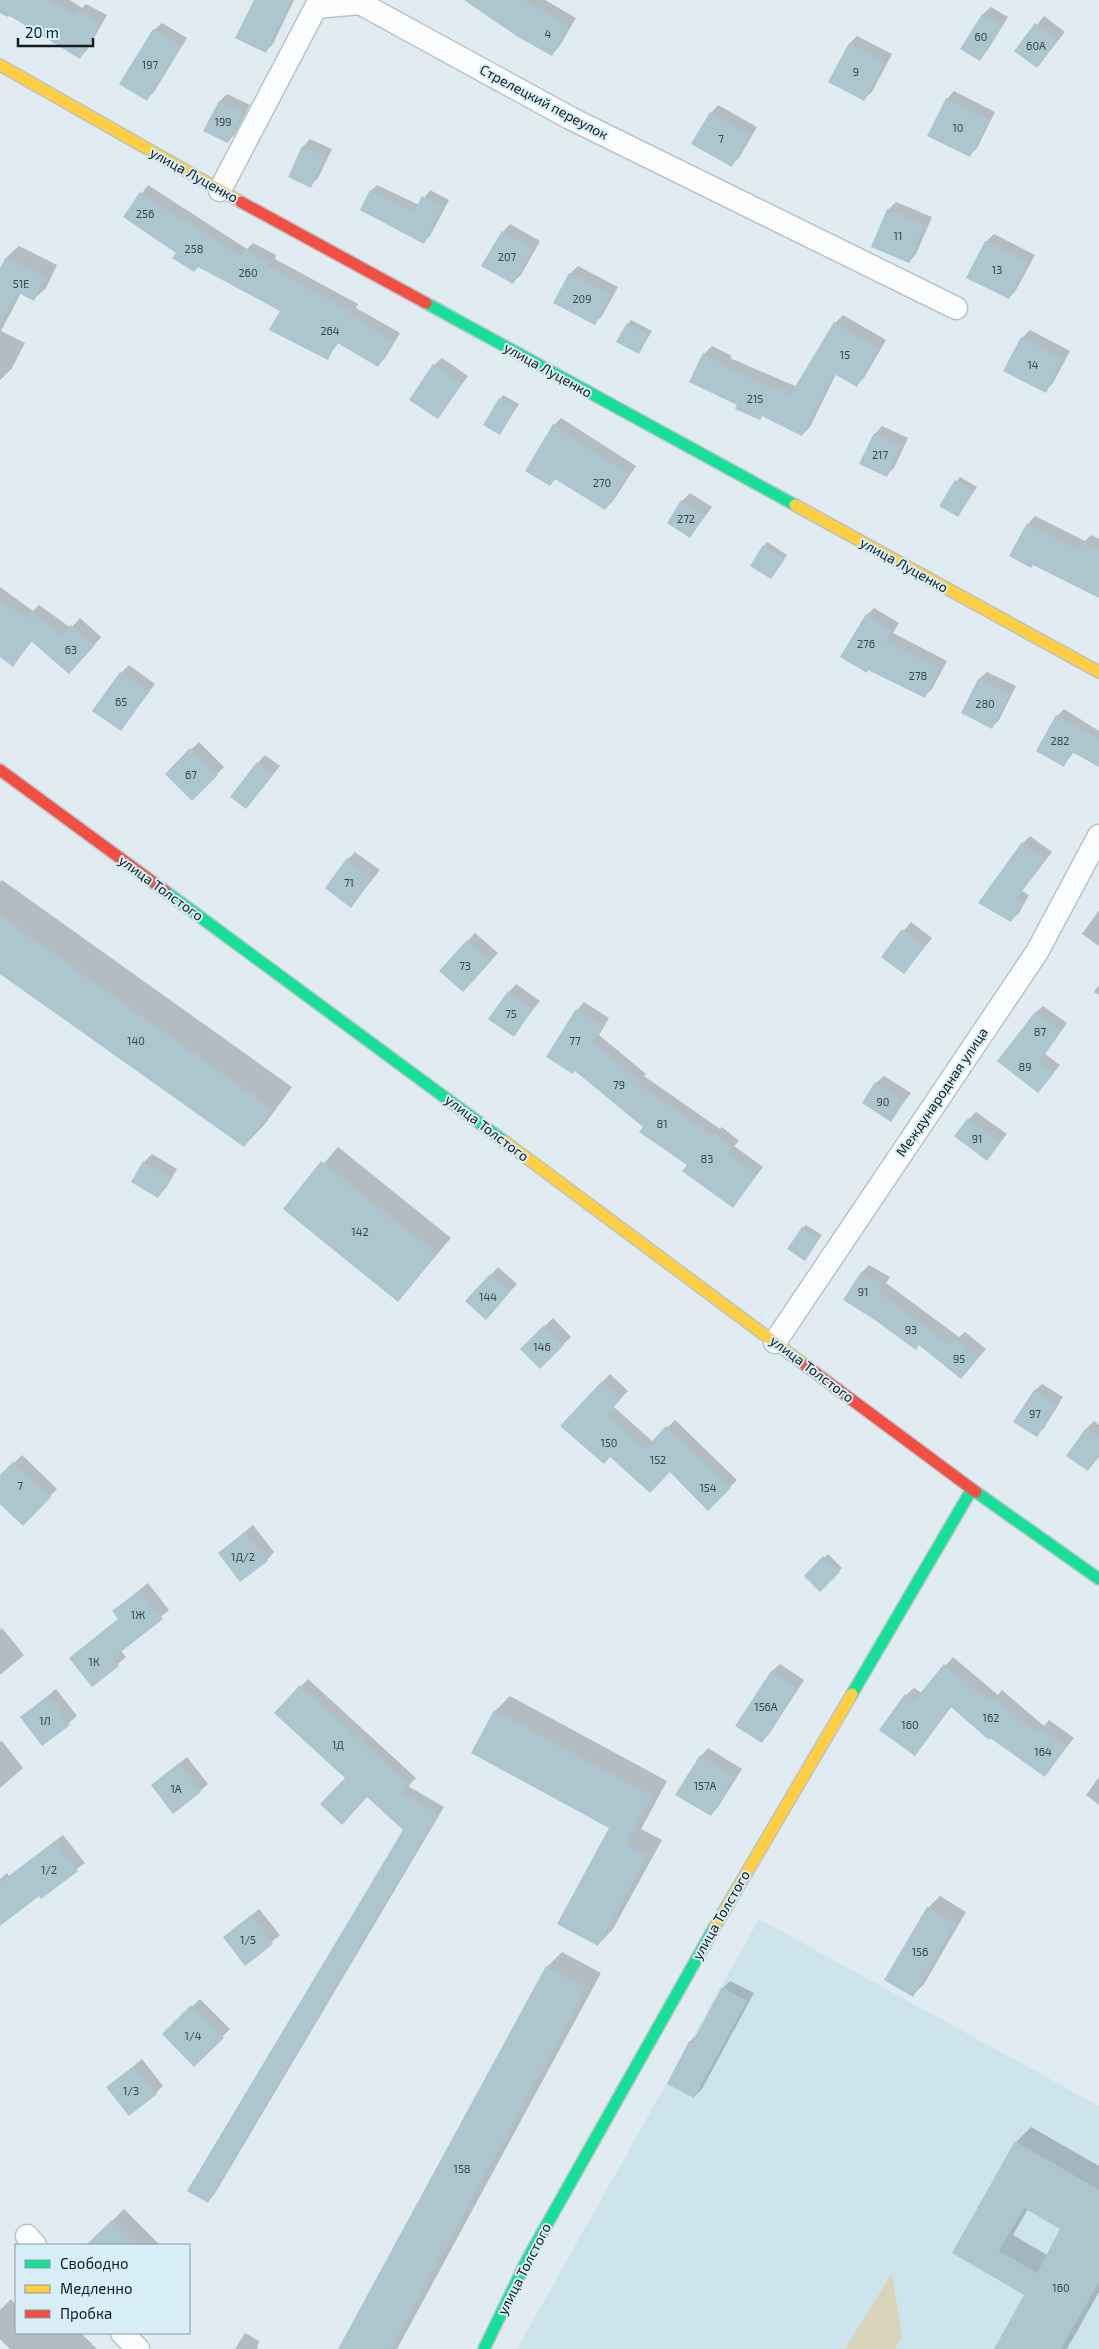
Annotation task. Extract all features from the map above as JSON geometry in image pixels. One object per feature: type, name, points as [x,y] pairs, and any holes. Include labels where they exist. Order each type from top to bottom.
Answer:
[{"type":"street","name":"Стрелецкий переулок","points":[[220,190],[316,7],[360,3],[570,118],[956,308]]},
{"type":"street","name":"улица Луценко","points":[[0,65],[220,190],[1099,672]]},
{"type":"street","name":"улица Толстого","points":[[2,777],[775,1342],[972,1489],[1099,1580]]},
{"type":"street","name":"Международная улица","points":[[775,1342],[1036,952],[1099,836]]},
{"type":"street","name":"улица Толстого","points":[[484,2349],[528,2258],[668,2007],[972,1489]]},
{"type":"street","points":[[123,2334],[138,2349]]},
{"type":"shaded area","points":[[759,1919],[1099,2106],[1099,2349],[517,2349]]},
{"type":"shaded area","points":[[892,2273],[902,2337],[895,2349],[845,2349]]},
{"type":"building","points":[[0,0],[50,0],[74,15],[77,10],[100,23],[80,59],[0,10]]},
{"type":"building","points":[[254,0],[291,0],[266,53],[235,38]]},
{"type":"building","points":[[464,0],[525,0],[569,26],[552,56],[518,37]]},
{"type":"building","points":[[982,14],[1002,25],[980,61],[960,49]]},
{"type":"building","points":[[1035,23],[1058,40],[1037,68],[1014,51]]},
{"type":"building","points":[[153,29],[181,46],[147,101],[119,84]]},
{"type":"building","points":[[849,43],[885,62],[864,101],[828,82]]},
{"type":"building","points":[[946,98],[989,120],[970,157],[927,136]]},
{"type":"building","points":[[219,101],[243,113],[228,143],[203,131]]},
{"type":"building","points":[[710,112],[750,135],[732,167],[691,144]]},
{"type":"building","points":[[302,146],[325,157],[311,188],[288,177]]},
{"type":"building","points":[[370,190],[414,212],[422,196],[443,207],[424,244],[360,210]]},
{"type":"building","points":[[140,192],[241,256],[245,249],[270,263],[268,266],[352,312],[350,315],[394,341],[378,367],[336,342],[328,360],[269,330],[280,311],[198,267],[194,272],[172,258],[176,253],[123,217]]},
{"type":"building","points":[[887,209],[925,225],[909,263],[871,247]]},
{"type":"building","points":[[502,231],[533,249],[513,284],[481,266]]},
{"type":"building","points":[[985,241],[1028,262],[1009,299],[966,278]]},
{"type":"building","points":[[6,257],[46,277],[34,301],[17,292],[0,325],[0,268]]},
{"type":"building","points":[[569,273],[611,295],[595,325],[553,303]]},
{"type":"building","points":[[834,322],[879,348],[857,387],[834,374],[802,436],[762,416],[760,420],[735,409],[737,405],[689,382],[703,353],[725,364],[724,366],[790,395]]},
{"type":"building","points":[[627,323],[649,335],[639,354],[616,342]]},
{"type":"building","points":[[1021,337],[1063,359],[1046,393],[1003,371]]},
{"type":"building","points":[[433,364],[462,384],[438,419],[409,400]]},
{"type":"building","points":[[499,398],[516,408],[500,435],[483,425]]},
{"type":"building","points":[[553,424],[629,474],[605,510],[555,479],[550,486],[525,471]]},
{"type":"building","points":[[874,433],[901,446],[887,477],[859,464]]},
{"type":"building","points":[[955,480],[974,491],[958,517],[939,506]]},
{"type":"building","points":[[681,500],[705,515],[690,538],[667,523]]},
{"type":"building","points":[[1027,523],[1079,550],[1083,542],[1099,550],[1099,598],[1033,565],[1031,568],[1009,556]]},
{"type":"building","points":[[763,545],[785,559],[771,579],[750,566]]},
{"type":"building","points":[[0,600],[26,618],[31,612],[63,635],[71,625],[95,645],[69,674],[31,641],[13,667],[0,657]]},
{"type":"building","points":[[866,614],[892,631],[886,641],[940,668],[925,698],[868,670],[867,673],[840,657]]},
{"type":"building","points":[[120,672],[149,692],[121,731],[92,711]]},
{"type":"building","points":[[978,679],[1010,694],[992,729],[961,713]]},
{"type":"building","points":[[1056,715],[1099,739],[1099,767],[1072,752],[1064,767],[1036,751]]},
{"type":"building","points":[[190,748],[218,775],[192,801],[165,774]]},
{"type":"building","points":[[257,762],[273,775],[246,809],[230,797]]},
{"type":"building","points":[[1022,842],[1045,860],[1016,899],[1023,903],[1011,922],[978,903]]},
{"type":"building","points":[[347,858],[373,878],[351,908],[325,888]]},
{"type":"building","points":[[0,915],[272,1109],[244,1147],[0,974]]},
{"type":"building","points":[[902,929],[925,946],[904,974],[881,957]]},
{"type":"building","points":[[467,940],[491,961],[463,992],[439,971]]},
{"type":"building","points":[[508,991],[533,1009],[514,1037],[488,1019]]},
{"type":"building","points":[[576,1009],[603,1025],[593,1042],[640,1081],[638,1084],[712,1135],[714,1133],[733,1148],[728,1154],[757,1175],[733,1208],[682,1171],[687,1165],[639,1132],[643,1127],[575,1071],[573,1074],[546,1057]]},
{"type":"building","points":[[1035,1012],[1061,1031],[1039,1062],[1054,1073],[1038,1093],[997,1061]]},
{"type":"building","points":[[875,1082],[904,1102],[891,1122],[862,1103]]},
{"type":"building","points":[[968,1118],[1000,1143],[987,1161],[954,1136]]},
{"type":"building","points":[[143,1161],[171,1177],[158,1198],[131,1182]]},
{"type":"building","points":[[321,1161],[437,1254],[398,1302],[283,1209]]},
{"type":"building","points":[[802,1227],[819,1239],[805,1261],[787,1249]]},
{"type":"building","points":[[861,1272],[883,1285],[879,1292],[951,1345],[956,1338],[979,1357],[961,1379],[919,1345],[916,1350],[875,1320],[843,1300]]},
{"type":"building","points":[[490,1274],[510,1292],[486,1320],[465,1301]]},
{"type":"building","points":[[544,1325],[564,1345],[540,1369],[520,1349]]},
{"type":"building","points":[[602,1381],[621,1399],[607,1414],[645,1449],[666,1426],[731,1488],[708,1511],[670,1472],[650,1493],[610,1457],[604,1464],[560,1426]]},
{"type":"building","points":[[1034,1390],[1057,1405],[1037,1437],[1013,1422]]},
{"type":"building","points":[[1086,1428],[1099,1437],[1099,1455],[1088,1471],[1066,1456]]},
{"type":"building","points":[[13,1462],[51,1497],[23,1526],[0,1504],[0,1475]]},
{"type":"building","points":[[245,1532],[268,1561],[240,1582],[218,1553]]},
{"type":"building","points":[[823,1556],[840,1572],[820,1592],[804,1576]]},
{"type":"building","points":[[140,1590],[163,1619],[113,1658],[119,1666],[92,1687],[69,1658],[118,1619],[112,1611]]},
{"type":"building","points":[[944,1664],[990,1702],[994,1697],[1036,1733],[1041,1727],[1067,1746],[1045,1777],[990,1738],[989,1740],[951,1707],[915,1756],[879,1730],[905,1694],[914,1701]]},
{"type":"building","points":[[771,1671],[797,1688],[762,1743],[735,1726]]},
{"type":"building","points":[[300,1685],[410,1785],[403,1793],[438,1814],[208,2203],[187,2191],[403,1830],[367,1797],[342,1825],[320,1804],[345,1778],[274,1713]]},
{"type":"building","points":[[48,1696],[70,1725],[42,1746],[20,1717]]},
{"type":"building","points":[[494,1710],[652,1796],[626,1844],[648,1856],[598,1946],[557,1924],[609,1828],[471,1753]]},
{"type":"building","points":[[700,1755],[735,1777],[711,1816],[675,1795]]},
{"type":"building","points":[[179,1763],[201,1792],[173,1814],[151,1785]]},
{"type":"building","points":[[55,1841],[78,1871],[41,1899],[39,1896],[0,1926],[0,1883]]},
{"type":"building","points":[[927,1907],[956,1924],[913,1997],[884,1980]]},
{"type":"building","points":[[251,1915],[273,1944],[245,1966],[223,1937]]},
{"type":"building","points":[[546,1966],[587,1988],[391,2349],[338,2349]]},
{"type":"building","points":[[722,1987],[747,2001],[694,2098],[667,2084],[689,2041],[692,2043]]},
{"type":"building","points":[[191,2005],[224,2038],[194,2067],[162,2034]]},
{"type":"building","points":[[134,2066],[157,2094],[129,2116],[106,2087]]},
{"type":"building","points":[[1015,2141],[1099,2190],[1099,2282],[1061,2349],[994,2349],[1024,2295],[952,2253]],"holes":[[[1024,2208],[1060,2229],[1037,2273],[999,2251]]]},
{"type":"building","points":[[112,2220],[136,2244],[87,2244]]},
{"type":"traffic: fast","points":[[426,303],[795,505]]},
{"type":"traffic: fast","points":[[165,891],[504,1141]]},
{"type":"traffic: fast","points":[[852,1694],[972,1489]]},
{"type":"traffic: fast","points":[[976,1492],[1099,1579]]},
{"type":"traffic: fast","points":[[484,2349],[528,2258],[714,1928]]},
{"type":"traffic: slow","points":[[0,65],[241,202]]},
{"type":"traffic: slow","points":[[795,505],[1099,672]]},
{"type":"traffic: slow","points":[[504,1141],[805,1365]]},
{"type":"traffic: slow","points":[[714,1928],[852,1694]]},
{"type":"traffic: jam","points":[[241,202],[426,303]]},
{"type":"traffic: jam","points":[[0,770],[165,891]]},
{"type":"traffic: jam","points":[[805,1365],[976,1492]]}]
